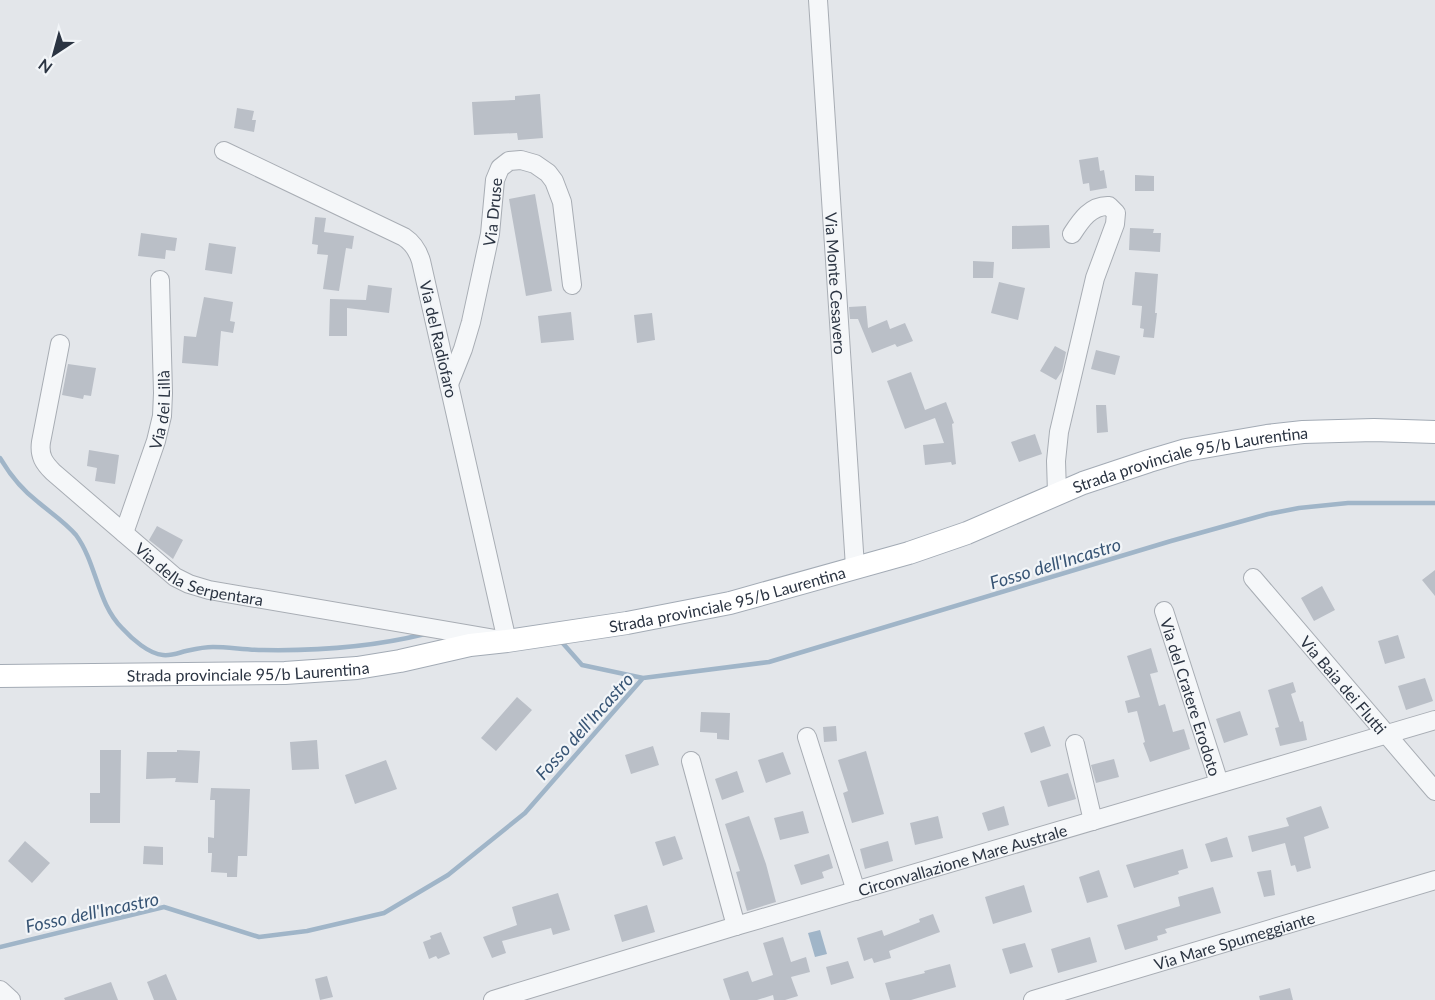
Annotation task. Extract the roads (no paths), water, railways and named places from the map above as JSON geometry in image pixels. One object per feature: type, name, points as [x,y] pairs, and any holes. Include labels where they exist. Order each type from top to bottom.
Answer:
[{"type":"main road","name":"Strada provinciale 95/b Laurentina","points":[[0,676],[312,672],[378,664],[470,645],[627,623],[730,603],[909,553],[967,533],[1057,494],[1170,454],[1267,436],[1341,430],[1435,432]]},
{"type":"street","name":"Via Monte Cesavero","points":[[818,0],[855,567]]},
{"type":"street","name":"Via del Radiofaro","points":[[224,151],[404,237],[412,244],[421,261],[507,641]]},
{"type":"street","name":"Via Druse","points":[[449,384],[468,336],[474,310],[490,234],[495,180],[500,168],[509,161],[521,160],[535,164],[548,173],[554,181],[562,202],[572,285]]},
{"type":"street","points":[[1057,494],[1056,451],[1061,424],[1095,278],[1115,224],[1116,213],[1109,206],[1098,207],[1084,217],[1072,234]]},
{"type":"street","name":"Via dei Lillà","points":[[124,533],[156,441],[162,416],[160,280]]},
{"type":"street","name":"Via della Serpentara","points":[[60,344],[41,442],[41,455],[45,464],[176,577],[204,589],[507,641]]},
{"type":"street","name":"Via Baia dei Flutti","points":[[1253,578],[1435,791]]},
{"type":"street","name":"Via del Cratere Erodoto","points":[[1164,611],[1219,783]]},
{"type":"street","name":"Circonvallazione Mare Australe","points":[[493,1000],[1435,720]]},
{"type":"street","points":[[807,737],[856,891]]},
{"type":"street","points":[[1075,744],[1093,821]]},
{"type":"street","points":[[691,760],[736,926]]},
{"type":"street","name":"Via Mare Spumeggiante","points":[[1033,1000],[1435,880]]},
{"type":"street","points":[[0,990],[11,1000]]},
{"type":"water","points":[[820,930],[827,954],[815,957],[808,933]]},
{"type":"waterway","points":[[0,458],[22,487],[76,535],[89,558],[102,595],[114,618],[131,637],[152,652],[169,655],[213,647],[263,650],[324,649],[365,645],[425,634]]},
{"type":"waterway","name":"Fosso dell'Incastro","points":[[0,947],[164,907],[259,937],[307,931],[384,913],[448,875],[525,813],[643,678],[769,662],[1268,514],[1348,503],[1435,503]]},
{"type":"waterway","points":[[560,640],[582,665],[643,678]]}]
